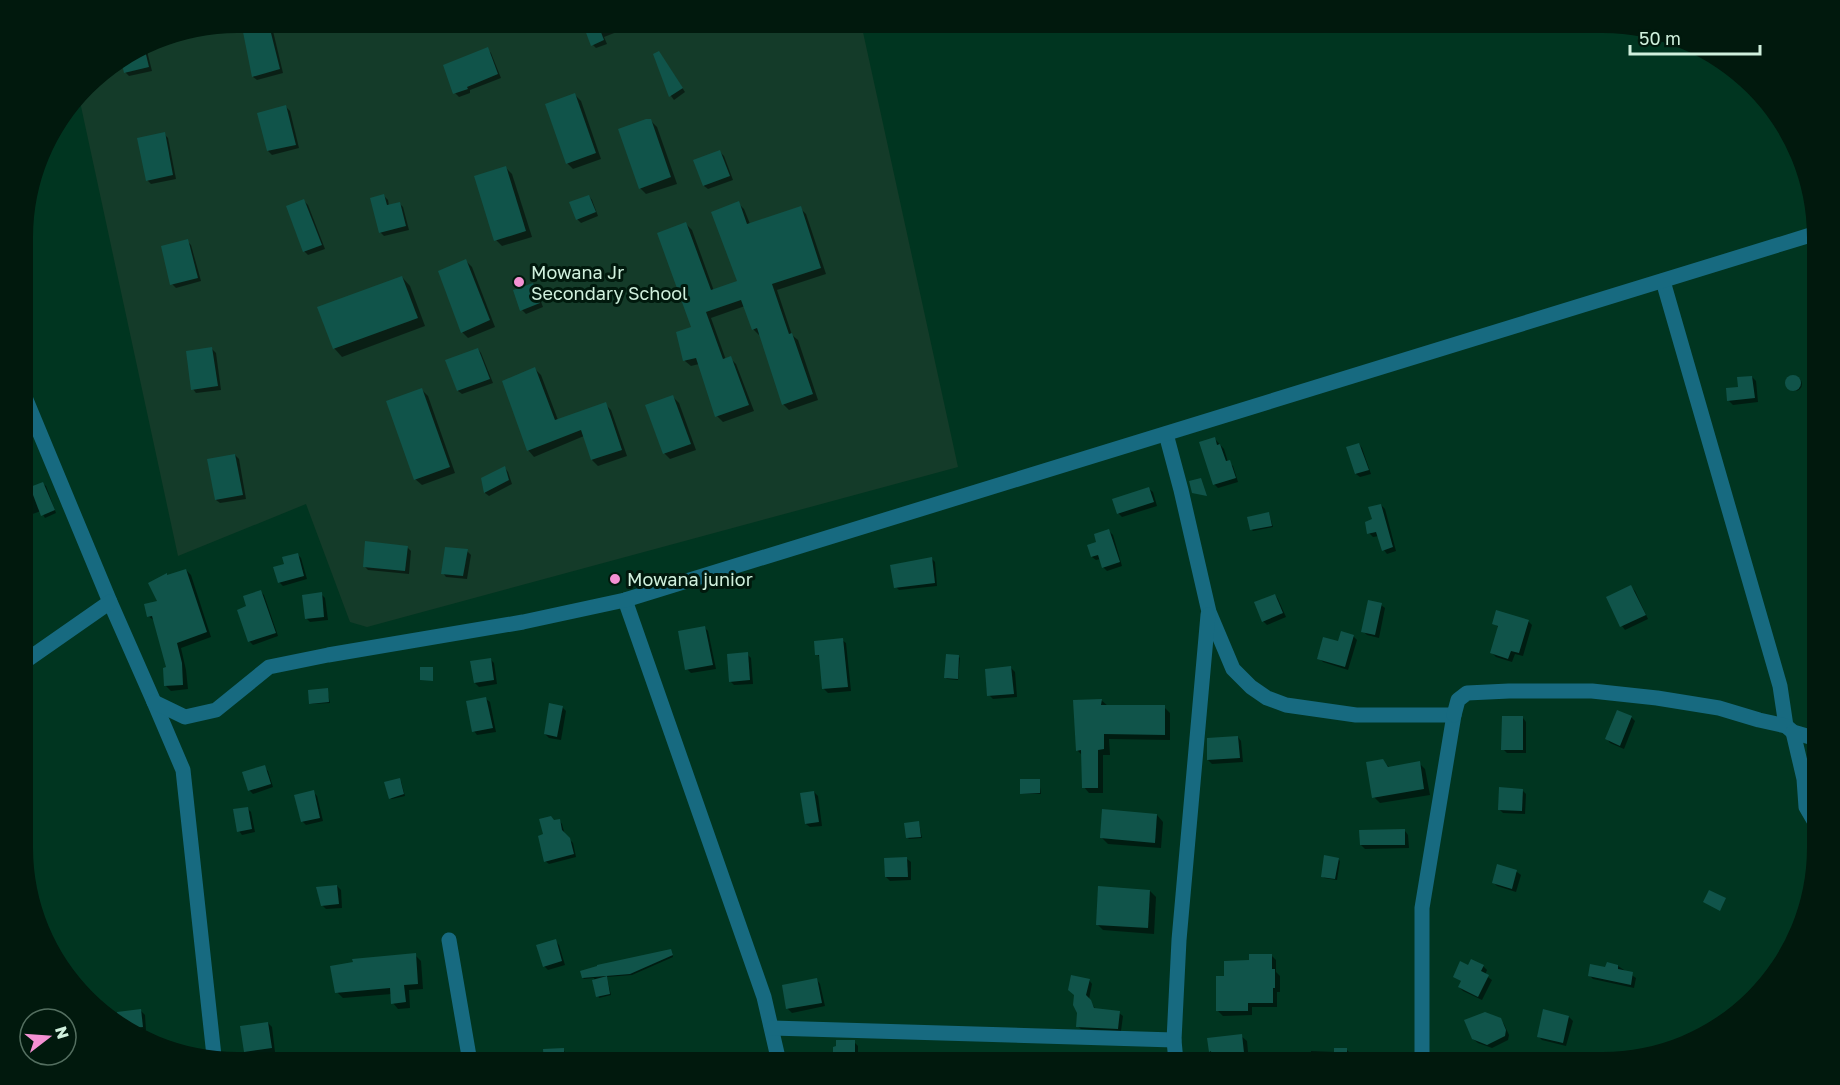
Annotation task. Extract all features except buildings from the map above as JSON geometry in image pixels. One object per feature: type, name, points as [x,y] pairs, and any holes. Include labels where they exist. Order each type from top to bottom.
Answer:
[{"type":"street","points":[[154,702],[185,717],[216,710],[269,667],[523,622],[625,600],[1807,236]]},
{"type":"street","points":[[1663,281],[1780,686],[1804,779],[1807,809]]},
{"type":"street","points":[[33,417],[183,770],[213,1050]]},
{"type":"street","points":[[1166,434],[1209,612],[1233,669],[1251,687],[1267,698],[1286,705],[1356,715],[1454,715]]},
{"type":"street","points":[[625,600],[764,997],[777,1052]]},
{"type":"street","points":[[33,657],[110,602]]},
{"type":"street","points":[[1175,1052],[1179,940],[1209,612]]},
{"type":"street","points":[[1422,1052],[1422,908],[1458,700],[1467,693],[1592,691],[1719,708],[1807,735]]},
{"type":"street","points":[[448,940],[468,1052]]},
{"type":"street","points":[[772,1028],[1174,1040]]},
{"type":"shaded area","name":"Mowana Jr Secondary School","points":[[237,33],[863,33],[958,467],[367,627],[350,622],[306,504],[178,556],[81,106],[102,84],[124,67],[171,44],[197,37]]},
{"type":"place","name":"Mowana Jr Secondary School","points":[[519,282]]},
{"type":"place","name":"Mowana junior","points":[[615,579]]}]
